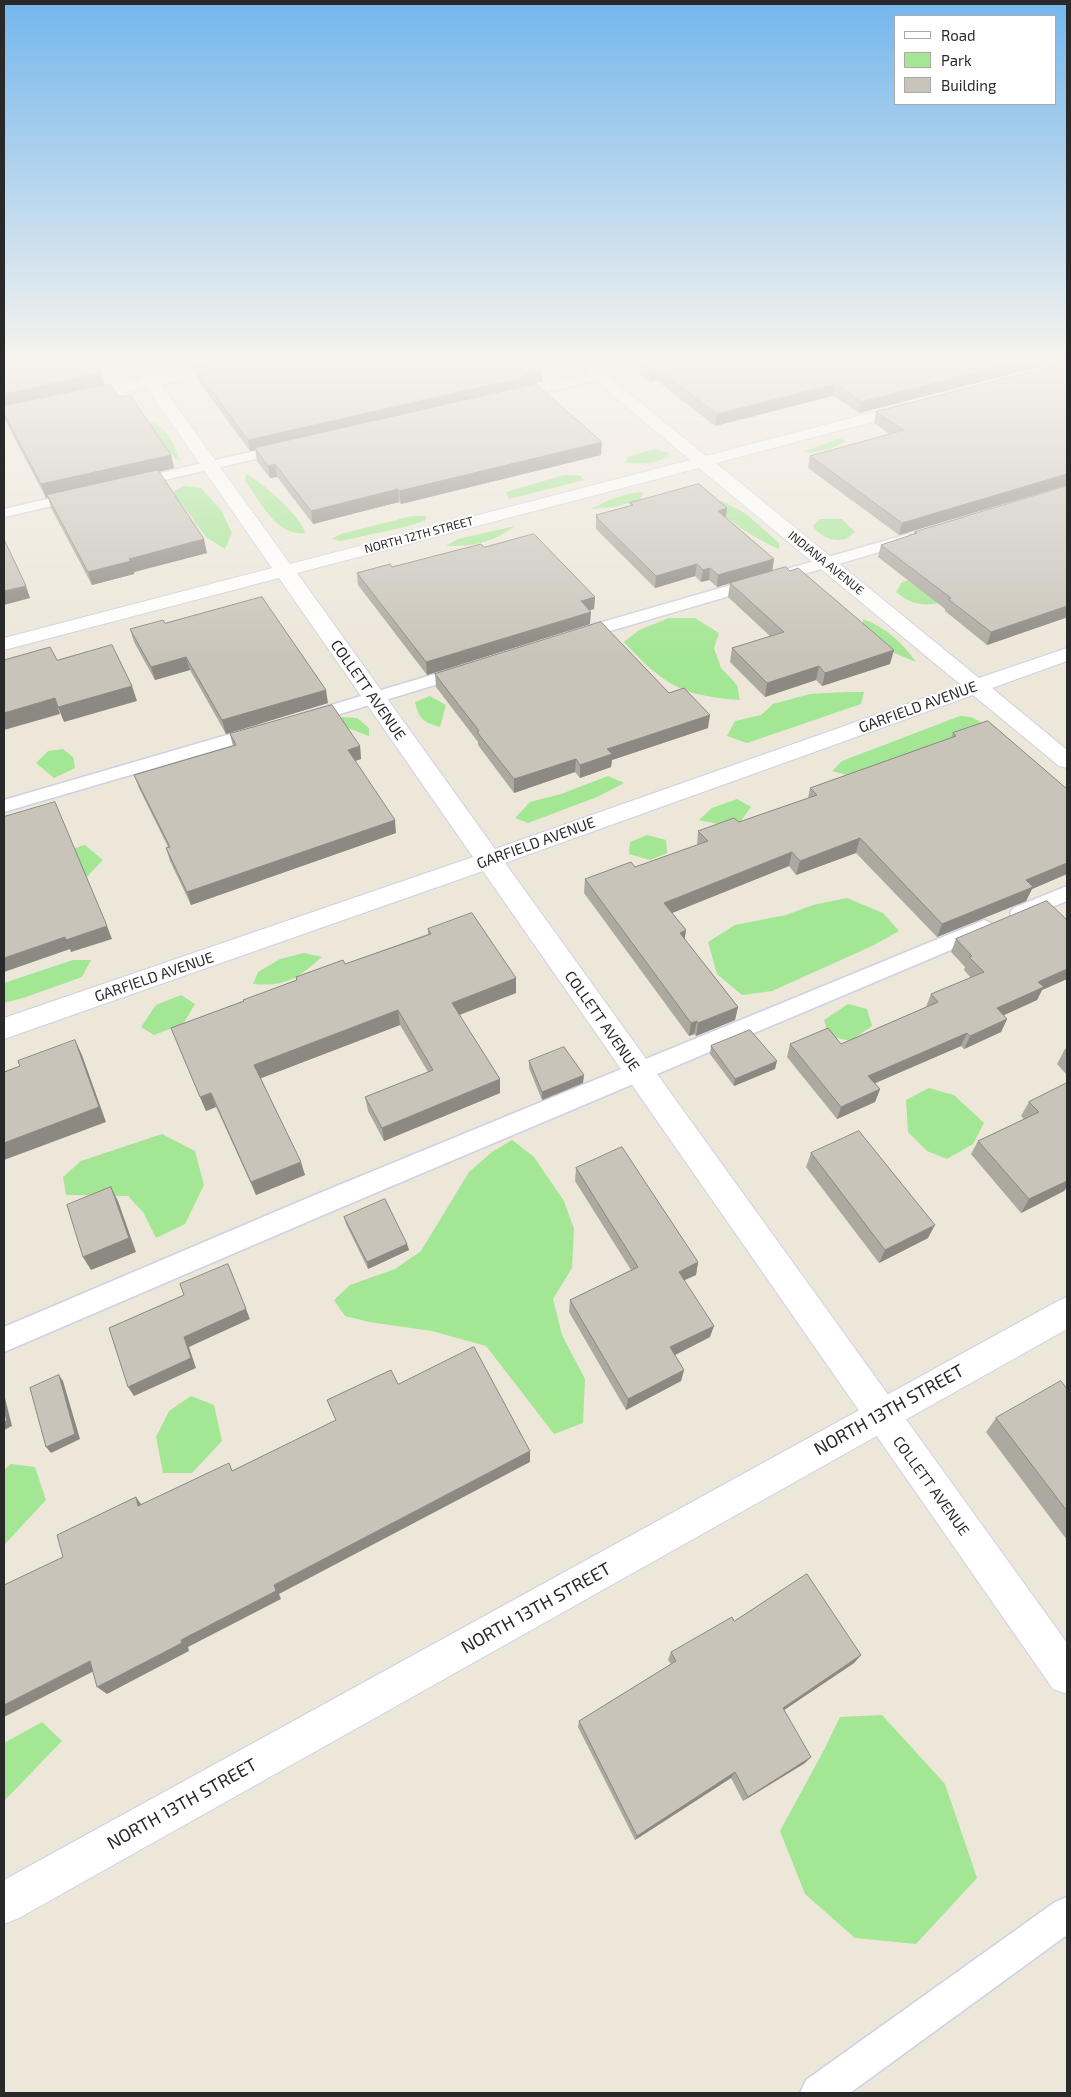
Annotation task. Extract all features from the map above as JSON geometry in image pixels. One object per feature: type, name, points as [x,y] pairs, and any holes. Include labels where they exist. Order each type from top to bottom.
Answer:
[{"type":"street","name":"COLLETT AVENUE","points":[[208,463],[881,1415],[1067,1674]]},
{"type":"street","name":"NORTH 12TH STREET","points":[[4,644],[700,463]]},
{"type":"street","name":"INDIANA AVENUE","points":[[704,463],[1067,762]]},
{"type":"street","name":"GARFIELD AVENUE","points":[[4,1029],[489,860],[1067,654]]},
{"type":"street","name":"NORTH 13TH STREET","points":[[4,1903],[1067,1312]]},
{"type":"lane","points":[[117,487],[223,463]]},
{"type":"lane","points":[[4,513],[89,493]]},
{"type":"lane","points":[[565,639],[921,535]]},
{"type":"lane","points":[[4,806],[479,666]]},
{"type":"lane","points":[[4,1340],[319,1205],[1067,893]]},
{"type":"lane","points":[[819,2093],[1067,1914]]},
{"type":"green space","points":[[246,474],[261,484],[289,509],[297,518],[305,533],[295,533],[286,529],[270,516],[245,481]]},
{"type":"green space","points":[[564,475],[579,475],[585,480],[509,499],[506,492]]},
{"type":"green space","points":[[185,486],[201,488],[221,510],[232,533],[225,549],[206,537],[173,492]]},
{"type":"green space","points":[[643,492],[641,500],[613,507],[591,509],[616,497]]},
{"type":"green space","points":[[722,501],[745,513],[779,543],[779,549],[743,529],[725,516],[712,502]]},
{"type":"green space","points":[[412,516],[426,516],[426,520],[409,526],[341,541],[331,539],[341,534]]},
{"type":"green space","points":[[820,519],[842,519],[855,532],[840,540],[831,539],[818,532],[813,526]]},
{"type":"green space","points":[[515,526],[491,540],[465,546],[446,546],[458,539]]},
{"type":"green space","points":[[924,576],[964,595],[937,603],[921,604],[913,602],[896,592],[902,582]]},
{"type":"green space","points":[[669,618],[695,618],[719,633],[714,648],[721,668],[737,685],[740,700],[703,695],[675,686],[651,669],[624,642],[639,630]]},
{"type":"green space","points":[[863,619],[879,626],[893,636],[916,662],[892,652],[862,629]]},
{"type":"green space","points":[[864,692],[861,704],[747,743],[727,736],[735,721],[761,715],[773,704],[810,694]]},
{"type":"green space","points":[[430,696],[446,705],[440,727],[429,723],[420,716],[415,702]]},
{"type":"green space","points":[[960,716],[971,717],[983,723],[961,735],[865,773],[847,775],[832,771],[842,761]]},
{"type":"green space","points":[[343,717],[357,718],[369,728],[369,736],[348,728],[290,735]]},
{"type":"green space","points":[[63,749],[73,757],[75,768],[54,778],[36,763],[48,751]]},
{"type":"green space","points":[[608,776],[624,783],[597,797],[528,823],[515,818],[530,802],[561,794]]},
{"type":"green space","points":[[737,799],[751,807],[740,822],[718,824],[699,820],[712,808]]},
{"type":"green space","points":[[647,835],[666,840],[667,853],[650,860],[629,854],[630,842]]},
{"type":"green space","points":[[85,845],[103,860],[85,879],[23,864]]},
{"type":"green space","points":[[847,898],[883,913],[899,931],[872,946],[772,991],[742,995],[717,974],[708,942],[735,925],[786,915],[813,905]]},
{"type":"green space","points":[[304,953],[322,957],[291,980],[274,984],[253,984],[258,972],[280,959]]},
{"type":"green space","points":[[73,960],[91,960],[82,977],[4,1003],[4,983]]},
{"type":"green space","points":[[181,995],[195,1004],[183,1024],[154,1035],[141,1027],[156,1005]]},
{"type":"green space","points":[[848,1004],[867,1009],[872,1026],[850,1041],[829,1036],[824,1020]]},
{"type":"green space","points":[[929,1088],[954,1095],[984,1123],[973,1144],[947,1159],[927,1151],[908,1132],[906,1100]]},
{"type":"green space","points":[[162,1134],[195,1151],[204,1185],[185,1224],[156,1238],[143,1212],[128,1196],[66,1195],[63,1177],[81,1161]]},
{"type":"green space","points":[[512,1140],[534,1157],[564,1201],[574,1229],[572,1268],[553,1299],[562,1335],[585,1379],[583,1423],[554,1434],[486,1346],[432,1331],[369,1322],[345,1316],[334,1300],[350,1285],[395,1269],[421,1251],[469,1172],[492,1152]]},
{"type":"green space","points":[[191,1396],[214,1405],[222,1441],[192,1473],[163,1473],[156,1437],[169,1411]]},
{"type":"green space","points":[[11,1464],[35,1467],[46,1500],[4,1545],[4,1470]]},
{"type":"green space","points":[[882,1715],[945,1784],[977,1878],[916,1944],[855,1938],[805,1894],[780,1831],[840,1717]]},
{"type":"green space","points":[[42,1722],[62,1741],[4,1801],[4,1743]]},
{"type":"building","points":[[30,463],[136,463],[41,484]]},
{"type":"building","points":[[266,463],[516,463],[311,511],[275,464],[268,466]]},
{"type":"building","points":[[819,463],[1067,463],[1067,474],[902,523]]},
{"type":"building","points":[[158,470],[204,539],[88,572],[47,495]]},
{"type":"building","points":[[699,484],[727,508],[718,511],[774,559],[718,575],[710,568],[703,570],[697,564],[656,576],[596,517],[598,517],[596,515],[633,505],[630,503]]},
{"type":"building","points":[[1067,486],[1067,606],[991,632],[948,599],[951,598],[881,545],[917,533],[915,532]]},
{"type":"building","points":[[534,534],[595,597],[581,601],[591,612],[426,662],[357,573],[390,564],[392,567],[481,544],[484,547]]},
{"type":"building","points":[[4,539],[26,586],[4,591]]},
{"type":"building","points":[[786,567],[790,571],[798,568],[894,650],[825,673],[819,666],[767,683],[732,648],[784,632],[730,583]]},
{"type":"building","points":[[262,597],[326,690],[222,720],[186,657],[151,667],[130,629],[163,620],[165,623]]},
{"type":"building","points":[[601,622],[669,693],[684,688],[710,715],[607,749],[612,754],[580,765],[576,759],[514,779],[435,674]]},
{"type":"building","points":[[112,645],[132,686],[58,707],[55,698],[4,713],[4,660],[50,647],[57,660]]},
{"type":"building","points":[[332,705],[360,746],[348,750],[395,820],[187,892],[166,848],[170,847],[134,775],[236,745],[230,734]]},
{"type":"building","points":[[988,721],[1067,789],[1067,863],[1026,880],[1033,887],[942,924],[860,838],[800,861],[792,852],[664,903],[686,930],[680,933],[738,1007],[698,1023],[697,1021],[691,1023],[585,879],[631,862],[635,867],[708,841],[698,831],[734,818],[739,822],[817,795],[810,788],[956,736],[953,733]]},
{"type":"building","points":[[55,802],[107,926],[66,940],[65,937],[4,958],[4,817]]},
{"type":"building","points":[[1047,901],[1067,920],[1067,969],[1038,982],[1044,987],[997,1008],[1007,1019],[970,1036],[967,1033],[868,1076],[880,1089],[841,1107],[790,1044],[828,1028],[841,1044],[938,1002],[931,994],[984,972],[969,957],[972,956],[956,939]]},
{"type":"building","points":[[472,913],[516,978],[452,1003],[500,1079],[382,1128],[365,1097],[433,1070],[398,1010],[254,1065],[301,1162],[251,1182],[211,1093],[200,1097],[171,1028],[244,1001],[297,980],[296,977],[343,960],[345,964],[431,934],[428,929]]},
{"type":"building","points":[[750,1030],[777,1061],[735,1079],[711,1046]]},
{"type":"building","points":[[75,1040],[99,1107],[4,1143],[4,1072],[20,1066],[18,1061]]},
{"type":"building","points":[[564,1047],[584,1075],[542,1092],[529,1061]]},
{"type":"building","points":[[1067,1083],[1067,1181],[1029,1199],[978,1141],[1039,1112],[1029,1102]]},
{"type":"building","points":[[859,1131],[935,1225],[885,1250],[811,1153]]},
{"type":"building","points":[[622,1147],[698,1262],[679,1272],[714,1326],[670,1347],[684,1370],[628,1399],[570,1300],[638,1267],[576,1168]]},
{"type":"building","points":[[111,1187],[129,1238],[83,1257],[67,1205]]},
{"type":"building","points":[[385,1199],[407,1244],[367,1262],[344,1217]]},
{"type":"building","points":[[228,1264],[246,1309],[184,1337],[191,1358],[128,1387],[109,1328],[184,1295],[180,1284]]},
{"type":"building","points":[[474,1347],[530,1451],[274,1585],[276,1591],[181,1640],[182,1643],[97,1687],[90,1661],[4,1705],[4,1585],[63,1557],[57,1535],[136,1497],[138,1506],[229,1463],[232,1471],[336,1420],[327,1400],[391,1370],[398,1384]]},
{"type":"building","points":[[59,1375],[75,1434],[46,1447],[30,1388]]},
{"type":"building","points":[[1061,1381],[1067,1389],[1067,1511],[996,1418]]},
{"type":"building","points":[[4,1409],[7,1421],[4,1422]]},
{"type":"building","points":[[807,1574],[861,1655],[783,1708],[811,1757],[748,1797],[735,1772],[637,1836],[579,1721],[676,1661],[671,1652],[732,1617],[734,1621]]}]
